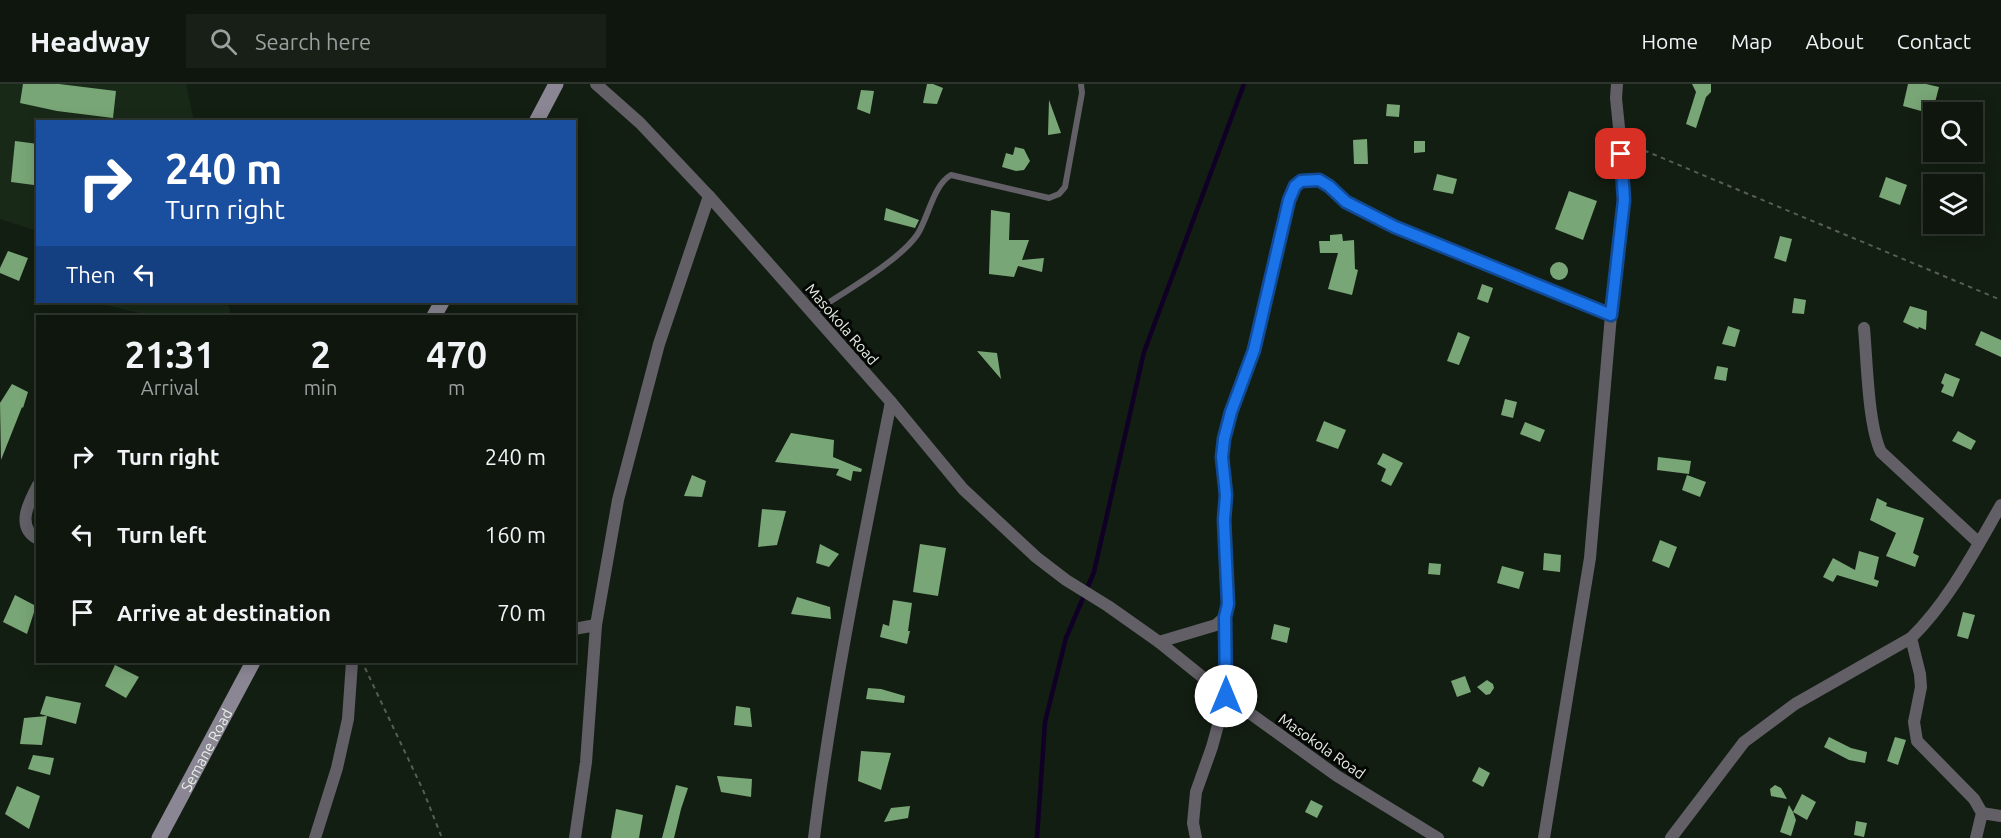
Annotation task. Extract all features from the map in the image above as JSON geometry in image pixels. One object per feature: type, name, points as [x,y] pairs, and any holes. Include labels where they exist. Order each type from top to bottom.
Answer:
[{"type":"street","points":[[537,120],[556,84]]},
{"type":"street","name":"Masokola Road","points":[[596,84],[640,123],[709,196],[891,402],[963,489],[1036,557],[1066,580],[1159,642],[1226,696],[1337,776],[1438,838]]},
{"type":"street","points":[[1544,838],[1590,558],[1611,315],[1624,200],[1616,98],[1617,84]]},
{"type":"street","points":[[1196,838],[1193,823],[1196,792],[1212,747],[1226,696],[1225,617],[1228,604],[1224,520],[1226,495],[1222,457],[1224,439],[1231,412],[1254,350],[1289,200],[1295,186],[1301,181],[1319,180],[1346,202],[1395,227],[1611,315]]},
{"type":"street","points":[[575,838],[586,762],[596,625],[618,500],[659,344],[709,196]]},
{"type":"street","points":[[1864,328],[1873,419],[1881,452],[1979,543]]},
{"type":"street","points":[[813,838],[861,550],[891,402]]},
{"type":"street","points":[[36,489],[27,506],[25,519],[27,529],[36,537]]},
{"type":"street","points":[[1671,838],[1744,742],[1795,704],[1911,638],[1922,627],[1979,543],[2001,505]]},
{"type":"street","points":[[1159,642],[1216,625],[1225,617]]},
{"type":"street","points":[[576,629],[596,625]]},
{"type":"street","points":[[1911,638],[1921,687],[1914,722],[1917,741],[1974,799],[1982,813],[1976,838]]},
{"type":"street","name":"Semane Road","points":[[159,838],[252,663]]},
{"type":"street","points":[[315,838],[337,768],[348,719],[352,663]]},
{"type":"street","points":[[1982,813],[2001,816]]},
{"type":"lane","points":[[813,313],[904,251],[918,234],[941,184],[951,175],[1050,198],[1059,194],[1065,187],[1082,84]]},
{"type":"path","points":[[1619,140],[2001,300]]},
{"type":"path","points":[[362,663],[423,790],[442,838]]},
{"type":"shaded area","points":[[0,84],[186,84],[194,120],[36,120],[36,231],[0,219]]},
{"type":"shaded area","points":[[97,303],[228,303],[231,315],[148,315]]},
{"type":"building","points":[[23,84],[59,84],[116,91],[113,118],[57,111],[20,103]]},
{"type":"building","points":[[927,84],[943,88],[937,104],[923,103]]},
{"type":"building","points":[[1692,84],[1711,84],[1711,92],[1706,97],[1696,128],[1686,124],[1696,92]]},
{"type":"building","points":[[1908,84],[1939,87],[1935,102],[1923,102],[1923,112],[1903,106]]},
{"type":"building","points":[[861,90],[874,91],[870,114],[857,109]]},
{"type":"building","points":[[1049,100],[1061,133],[1048,135]]},
{"type":"building","points":[[1387,104],[1400,105],[1399,117],[1386,116]]},
{"type":"building","points":[[1367,139],[1368,164],[1354,164],[1353,140]]},
{"type":"building","points":[[15,141],[36,144],[34,185],[11,182]]},
{"type":"building","points":[[1414,141],[1425,141],[1425,152],[1414,153]]},
{"type":"building","points":[[1015,147],[1024,149],[1030,161],[1024,170],[1016,171],[1002,167],[1006,153],[1013,155]]},
{"type":"building","points":[[1437,174],[1457,179],[1453,194],[1433,190]]},
{"type":"building","points":[[1886,177],[1907,185],[1900,205],[1879,197]]},
{"type":"building","points":[[1569,191],[1597,201],[1583,240],[1555,229]]},
{"type":"building","points":[[886,208],[919,220],[915,228],[884,220]]},
{"type":"building","points":[[991,210],[1010,213],[1009,240],[1029,240],[1022,260],[1044,258],[1042,272],[1018,266],[1014,277],[989,274]]},
{"type":"building","points":[[1342,234],[1343,241],[1354,240],[1355,269],[1358,270],[1352,295],[1328,289],[1338,253],[1320,253],[1319,241],[1330,241],[1330,235]]},
{"type":"building","points":[[1780,236],[1792,239],[1786,262],[1774,258]]},
{"type":"building","points":[[8,251],[28,258],[19,281],[0,273]]},
{"type":"building","points":[[1559,262],[1567,267],[1568,271],[1563,279],[1559,280],[1551,275],[1550,271],[1555,263]]},
{"type":"building","points":[[1482,284],[1493,288],[1488,303],[1477,299]]},
{"type":"building","points":[[1794,298],[1806,300],[1804,314],[1792,313]]},
{"type":"building","points":[[1910,306],[1927,311],[1926,330],[1903,322]]},
{"type":"building","points":[[1728,326],[1740,330],[1735,347],[1722,344]]},
{"type":"building","points":[[1981,331],[2001,340],[2001,357],[1975,345]]},
{"type":"building","points":[[1458,332],[1470,337],[1459,365],[1447,361]]},
{"type":"building","points":[[977,351],[997,353],[1001,379]]},
{"type":"building","points":[[1717,366],[1728,368],[1726,381],[1714,379]]},
{"type":"building","points":[[1945,373],[1960,379],[1953,397],[1941,392],[1944,385],[1941,383]]},
{"type":"building","points":[[12,384],[28,392],[1,460],[0,403]]},
{"type":"building","points":[[1505,399],[1517,402],[1513,418],[1501,415]]},
{"type":"building","points":[[1324,421],[1346,430],[1338,449],[1316,441]]},
{"type":"building","points":[[1525,422],[1545,430],[1540,442],[1520,434]]},
{"type":"building","points":[[1958,431],[1976,441],[1971,450],[1952,441]]},
{"type":"building","points":[[791,433],[834,440],[833,457],[862,469],[861,472],[853,471],[851,481],[836,475],[839,469],[775,462]]},
{"type":"building","points":[[1383,453],[1403,463],[1391,486],[1381,481],[1386,469],[1377,464]]},
{"type":"building","points":[[1658,457],[1691,461],[1689,474],[1657,470]]},
{"type":"building","points":[[692,475],[706,481],[702,497],[684,496]]},
{"type":"building","points":[[1687,475],[1706,482],[1700,497],[1682,490]]},
{"type":"building","points":[[1877,498],[1887,503],[1886,506],[1924,518],[1913,553],[1919,556],[1915,567],[1886,556],[1896,533],[1870,520]]},
{"type":"building","points":[[762,509],[786,511],[777,545],[758,547]]},
{"type":"building","points":[[1660,540],[1677,547],[1669,568],[1652,561]]},
{"type":"building","points":[[820,544],[839,554],[829,567],[816,563]]},
{"type":"building","points":[[920,544],[946,548],[938,596],[913,592]]},
{"type":"building","points":[[1859,551],[1879,557],[1874,579],[1879,581],[1877,587],[1837,575],[1833,582],[1823,577],[1833,558],[1855,570]]},
{"type":"building","points":[[1544,553],[1561,555],[1560,572],[1543,570]]},
{"type":"building","points":[[1429,563],[1441,564],[1440,575],[1428,574]]},
{"type":"building","points":[[1502,566],[1524,572],[1519,589],[1497,583]]},
{"type":"building","points":[[15,595],[36,606],[27,634],[3,622]]},
{"type":"building","points":[[797,597],[830,607],[831,619],[791,614]]},
{"type":"building","points":[[893,600],[912,603],[907,644],[880,637],[883,624],[889,626]]},
{"type":"building","points":[[1963,612],[1975,615],[1968,639],[1957,636]]},
{"type":"building","points":[[1274,624],[1290,628],[1287,643],[1271,639]]},
{"type":"building","points":[[115,665],[139,677],[126,698],[105,686]]},
{"type":"building","points":[[1465,676],[1471,692],[1457,697],[1451,681]]},
{"type":"building","points":[[1487,680],[1493,684],[1494,688],[1490,694],[1486,695],[1477,687]]},
{"type":"building","points":[[868,688],[905,696],[904,703],[866,699]]},
{"type":"building","points":[[46,696],[81,703],[76,724],[40,714]]},
{"type":"building","points":[[736,706],[750,708],[752,727],[734,725]]},
{"type":"building","points":[[47,716],[42,745],[20,744],[24,718]]},
{"type":"building","points":[[1829,737],[1851,748],[1867,752],[1865,763],[1849,760],[1824,747]]},
{"type":"building","points":[[1895,737],[1906,740],[1898,765],[1887,761]]},
{"type":"building","points":[[861,751],[891,753],[881,790],[858,781]]},
{"type":"building","points":[[33,755],[54,758],[50,775],[28,769]]},
{"type":"building","points":[[1479,767],[1490,773],[1483,787],[1472,781]]},
{"type":"building","points":[[717,776],[752,779],[751,797],[721,792]]},
{"type":"building","points":[[676,785],[688,788],[674,838],[662,838]]},
{"type":"building","points":[[1775,785],[1781,788],[1787,799],[1771,796],[1770,789]]},
{"type":"building","points":[[17,786],[40,796],[29,829],[5,814]]},
{"type":"building","points":[[1802,794],[1816,802],[1807,820],[1793,812]]},
{"type":"building","points":[[1311,800],[1323,806],[1317,818],[1305,812]]},
{"type":"building","points":[[1789,805],[1796,820],[1791,836],[1780,832]]},
{"type":"building","points":[[910,806],[908,818],[884,822],[891,808]]},
{"type":"building","points":[[616,809],[643,815],[639,838],[611,838]]},
{"type":"building","points":[[1856,821],[1867,823],[1864,837],[1854,835]]},
{"type":"waterway","points":[[1037,838],[1045,722],[1066,638],[1094,572],[1144,352],[1244,84]]},
{"type":"route","points":[[1226,696],[1225,617],[1228,604],[1224,520],[1226,495],[1222,457],[1224,439],[1231,412],[1254,350],[1289,200],[1295,186],[1301,181],[1319,180],[1346,202],[1395,227],[1611,315],[1624,200],[1621,154]]}]
